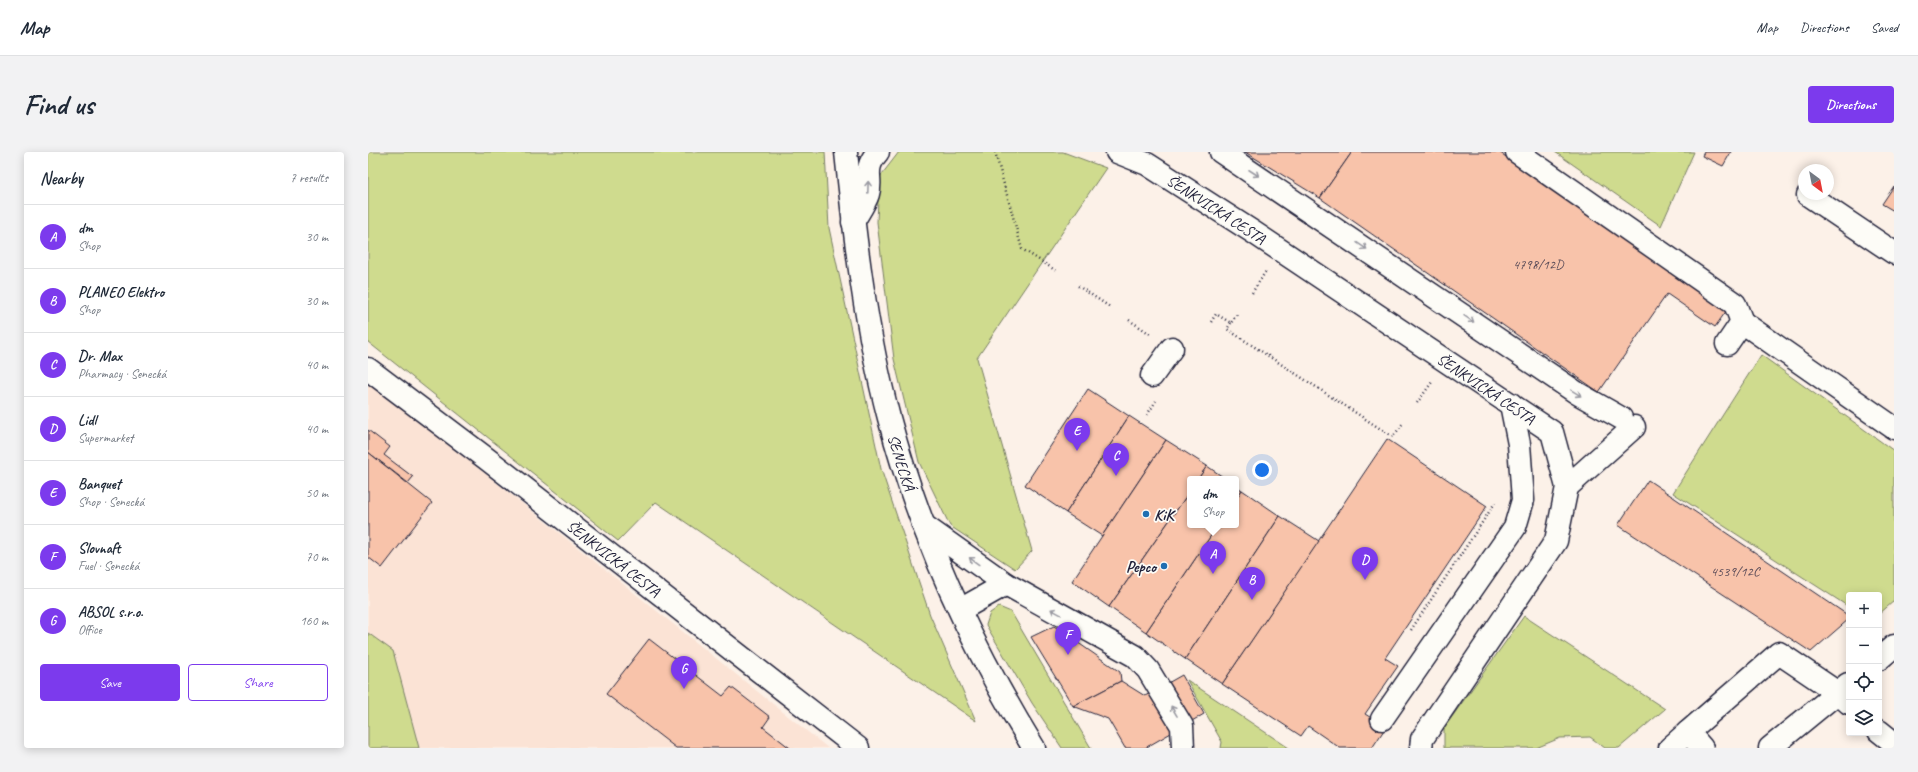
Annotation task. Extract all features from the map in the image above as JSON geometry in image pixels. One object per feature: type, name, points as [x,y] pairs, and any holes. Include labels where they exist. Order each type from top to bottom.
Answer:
[{"type":"main road","name":"SENECKÁ","points":[[846,152],[853,222],[869,327],[878,373],[899,454],[923,525],[960,610],[1002,694],[1034,748]]},
{"type":"main road","points":[[853,222],[869,193],[868,174],[872,159],[878,152]]},
{"type":"main road","name":"ŠENKVICKÁ CESTA","points":[[1117,152],[1147,164],[1240,223],[1552,432],[1567,487],[1556,541],[1422,739],[1421,748]]},
{"type":"main road","points":[[1221,152],[1577,394],[1628,422],[1567,487]]},
{"type":"main road","points":[[1517,152],[1734,304],[1742,322],[1894,428]]},
{"type":"main road","points":[[1815,200],[1894,253]]},
{"type":"main road","points":[[1727,344],[1742,322]]},
{"type":"main road","points":[[1156,386],[1164,343]]},
{"type":"main road","name":"ŠENKVICKÁ CESTA","points":[[368,369],[487,459],[858,748]]},
{"type":"main road","points":[[1382,719],[1515,527],[1523,500],[1519,444],[1511,404]]},
{"type":"main road","points":[[923,525],[1006,584],[1135,656],[1148,670],[1182,726],[1183,748]]},
{"type":"main road","points":[[960,610],[1006,584]]},
{"type":"main road","points":[[1882,656],[1894,646]]},
{"type":"main road","points":[[1670,748],[1695,740],[1779,653],[1845,693],[1770,748]]},
{"type":"main road","points":[[1882,733],[1894,743]]},
{"type":"path","points":[[995,152],[1022,249],[1058,272]]},
{"type":"path","points":[[1252,293],[1267,270]]},
{"type":"path","points":[[1078,286],[1110,307]]},
{"type":"path","points":[[1238,313],[1227,328],[1393,437],[1403,423]]},
{"type":"path","points":[[1211,322],[1216,314],[1231,323]]},
{"type":"path","points":[[1129,320],[1164,343]]},
{"type":"path","points":[[1146,415],[1156,386]]},
{"type":"path","points":[[1417,403],[1427,388]]},
{"type":"path","points":[[1411,630],[1495,503]]},
{"type":"shaded area","points":[[368,380],[828,748],[419,748],[393,651],[368,633]]},
{"type":"green space","points":[[368,152],[825,152],[829,228],[881,469],[930,615],[976,721],[656,502],[618,541],[368,342]]},
{"type":"green space","points":[[899,152],[1063,152],[1106,168],[977,358],[1032,551],[1015,569],[950,526],[919,462],[894,359],[877,222],[879,178]]},
{"type":"green space","points":[[1555,152],[1694,152],[1661,226]]},
{"type":"green space","points":[[1761,355],[1894,451],[1894,601],[1882,611],[1882,592],[1846,592],[1846,605],[1673,493]]},
{"type":"green space","points":[[999,607],[1011,612],[1091,748],[1062,748],[1032,703],[986,625],[990,613]]},
{"type":"green space","points":[[1524,616],[1665,709],[1619,748],[1605,748],[1590,737],[1560,738],[1536,748],[1444,748],[1444,728]]},
{"type":"green space","points":[[368,633],[393,651],[419,748],[368,748]]},
{"type":"green space","points":[[1187,680],[1289,748],[1221,748],[1222,742]]},
{"type":"building","points":[[1245,152],[1352,152],[1320,198]]},
{"type":"building","points":[[1352,152],[1499,152],[1727,310],[1715,327],[1667,294],[1599,392],[1320,198]]},
{"type":"building","points":[[1704,152],[1731,152],[1723,166],[1702,156]]},
{"type":"building","points":[[1894,186],[1894,211],[1882,204]]},
{"type":"building","points":[[1088,389],[1129,416],[1066,513],[1025,485]]},
{"type":"building","points":[[1129,416],[1166,440],[1102,536],[1066,513]]},
{"type":"building","points":[[368,430],[390,447],[384,455],[413,477],[408,483],[368,452]]},
{"type":"building","points":[[1387,439],[1487,506],[1385,658],[1398,666],[1365,714],[1386,727],[1372,748],[1340,748],[1308,726],[1301,736],[1222,684]]},
{"type":"building","name":"KiK","points":[[1166,440],[1207,466],[1200,476],[1187,476],[1187,495],[1109,607],[1072,581]]},
{"type":"building","points":[[368,452],[432,503],[382,568],[368,557]]},
{"type":"building","points":[[1207,466],[1222,476],[1200,476]]},
{"type":"building","points":[[1648,480],[1846,614],[1846,622],[1811,652],[1618,525]]},
{"type":"building","points":[[1242,490],[1280,516],[1185,659],[1146,632],[1216,528],[1239,528],[1239,494]]},
{"type":"building","name":"Pepco","points":[[1187,495],[1187,528],[1216,528],[1146,632],[1109,607]]},
{"type":"building","points":[[1280,516],[1319,541],[1222,684],[1185,659]]},
{"type":"building","points":[[1054,626],[1120,672],[1121,681],[1073,706],[1031,637]]},
{"type":"building","points":[[649,639],[723,696],[731,687],[770,717],[763,727],[790,748],[676,748],[606,694]]},
{"type":"building","points":[[1182,675],[1204,714],[1145,748],[1125,748],[1108,719],[1073,706],[1121,681],[1145,696]]},
{"type":"place","name":"Banquet","points":[[1077,451]]},
{"type":"place","name":"Dr. Max","points":[[1116,476]]},
{"type":"place","name":"KiK","points":[[1146,514]]},
{"type":"place","name":"Pepco","points":[[1164,566]]},
{"type":"place","name":"dm","points":[[1213,574]]},
{"type":"place","name":"Lidl","points":[[1365,580]]},
{"type":"place","name":"PLANEO Elektro","points":[[1252,600]]},
{"type":"place","name":"Slovnaft","points":[[1068,655]]},
{"type":"place","name":"ABSOL s.r.o.","points":[[684,689]]}]
